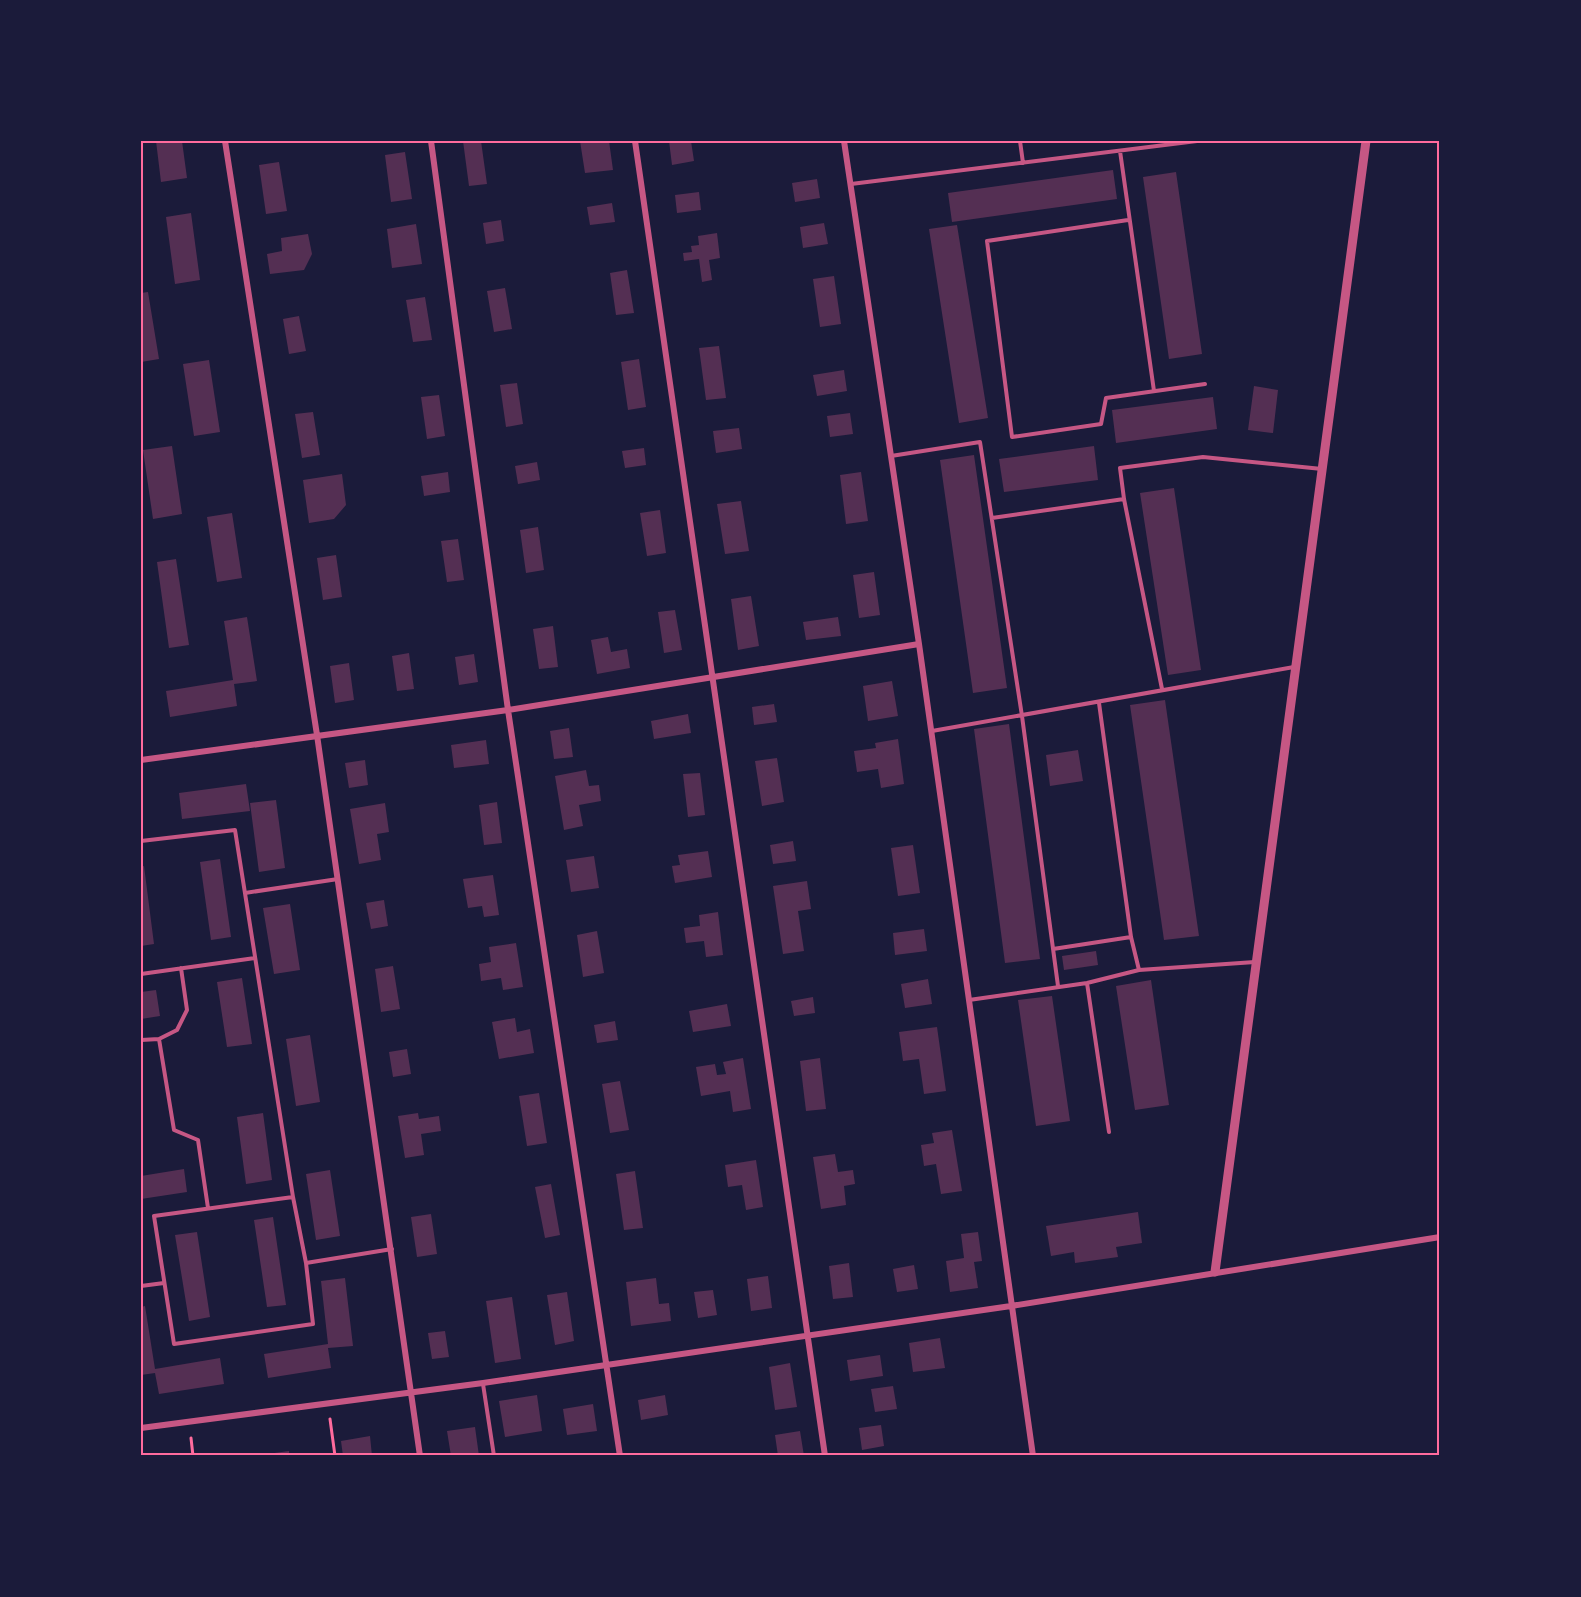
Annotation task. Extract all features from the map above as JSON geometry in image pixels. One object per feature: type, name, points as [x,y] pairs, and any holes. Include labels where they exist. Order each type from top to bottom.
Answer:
[{"type":"street","points":[[225,141],[317,735],[420,1456]]},
{"type":"street","points":[[431,141],[508,710],[620,1456]]},
{"type":"street","points":[[635,141],[825,1456]]},
{"type":"street","points":[[844,141],[919,644],[1033,1456]]},
{"type":"street","points":[[1215,1272],[1366,141]]},
{"type":"street","points":[[141,760],[508,710],[919,644]]},
{"type":"street","points":[[141,1428],[483,1383],[1011,1306],[1440,1237]]},
{"type":"lane","points":[[1020,141],[1023,163]]},
{"type":"lane","points":[[851,184],[1197,141]]},
{"type":"lane","points":[[1120,151],[1154,391]]},
{"type":"lane","points":[[1128,220],[987,241],[1012,437],[1101,423],[1106,398],[1206,384]]},
{"type":"lane","points":[[891,456],[980,442],[1022,716],[1058,986]]},
{"type":"lane","points":[[1162,689],[1124,499],[1120,468],[1203,457],[1322,469]]},
{"type":"lane","points":[[992,518],[1124,499]]},
{"type":"lane","points":[[931,731],[1100,703],[1162,689],[1296,666]]},
{"type":"lane","points":[[1100,703],[1131,937],[1139,970]]},
{"type":"lane","points":[[141,841],[235,830],[293,1197],[306,1263],[313,1324],[174,1344],[154,1216],[293,1197]]},
{"type":"lane","points":[[245,893],[338,879]]},
{"type":"lane","points":[[1053,949],[1131,937]]},
{"type":"lane","points":[[141,974],[255,958]]},
{"type":"lane","points":[[969,1000],[1087,983],[1139,970],[1256,962]]},
{"type":"lane","points":[[141,1040],[159,1039],[177,1030],[187,1010],[181,968]]},
{"type":"lane","points":[[1087,983],[1109,1132]]},
{"type":"lane","points":[[159,1039],[174,1130],[198,1140],[208,1209]]},
{"type":"lane","points":[[306,1263],[392,1249]]},
{"type":"lane","points":[[141,1287],[164,1283]]},
{"type":"lane","points":[[483,1383],[495,1456]]},
{"type":"path","points":[[330,1419],[335,1456]]},
{"type":"path","points":[[191,1438],[194,1456]]},
{"type":"building","points":[[156,141],[182,141],[187,178],[161,182]]},
{"type":"building","points":[[463,141],[481,141],[487,184],[469,186]]},
{"type":"building","points":[[580,141],[609,141],[613,170],[585,173]]},
{"type":"building","points":[[669,141],[691,141],[694,161],[672,165]]},
{"type":"building","points":[[405,152],[412,199],[391,202],[385,155]]},
{"type":"building","points":[[279,162],[287,211],[266,214],[259,165]]},
{"type":"building","points":[[1113,170],[1117,199],[952,222],[948,193]]},
{"type":"building","points":[[1176,172],[1202,354],[1169,359],[1143,177]]},
{"type":"building","points":[[817,179],[820,198],[795,202],[792,183]]},
{"type":"building","points":[[699,192],[701,210],[677,213],[675,195]]},
{"type":"building","points":[[612,203],[615,222],[590,225],[587,207]]},
{"type":"building","points":[[191,213],[200,280],[175,284],[166,217]]},
{"type":"building","points":[[501,220],[504,241],[486,244],[483,223]]},
{"type":"building","points":[[824,223],[828,244],[803,248],[800,227]]},
{"type":"building","points":[[416,224],[422,264],[392,268],[387,229]]},
{"type":"building","points":[[957,225],[988,418],[959,423],[929,229]]},
{"type":"building","points":[[717,233],[720,258],[709,260],[712,280],[702,282],[699,259],[684,261],[683,253],[692,252],[691,246],[699,245],[698,236]]},
{"type":"building","points":[[308,234],[312,254],[304,270],[270,274],[267,254],[282,251],[281,238]]},
{"type":"building","points":[[627,270],[634,313],[616,315],[610,273]]},
{"type":"building","points":[[834,276],[841,324],[820,327],[813,279]]},
{"type":"building","points":[[505,288],[512,329],[494,332],[487,291]]},
{"type":"building","points":[[148,292],[159,359],[141,362],[141,293]]},
{"type":"building","points":[[425,297],[432,340],[413,342],[406,300]]},
{"type":"building","points":[[299,316],[306,351],[289,354],[283,319]]},
{"type":"building","points":[[719,346],[726,398],[706,400],[699,348]]},
{"type":"building","points":[[639,359],[646,407],[628,410],[621,362]]},
{"type":"building","points":[[209,360],[220,432],[194,436],[183,364]]},
{"type":"building","points":[[844,370],[847,391],[817,396],[813,375]]},
{"type":"building","points":[[517,383],[523,424],[506,427],[500,385]]},
{"type":"building","points":[[1254,386],[1278,390],[1273,433],[1248,430]]},
{"type":"building","points":[[439,395],[445,436],[427,439],[421,397]]},
{"type":"building","points":[[1213,397],[1217,429],[1116,443],[1112,410]]},
{"type":"building","points":[[313,412],[320,455],[302,458],[295,414]]},
{"type":"building","points":[[850,413],[853,434],[830,437],[827,416]]},
{"type":"building","points":[[739,428],[742,449],[716,453],[713,431]]},
{"type":"building","points":[[172,446],[182,514],[153,519],[143,450]]},
{"type":"building","points":[[1094,446],[1098,480],[1004,492],[999,459]]},
{"type":"building","points":[[644,448],[646,465],[625,468],[622,451]]},
{"type":"building","points":[[974,455],[1007,688],[973,693],[940,460]]},
{"type":"building","points":[[537,462],[540,480],[518,484],[515,466]]},
{"type":"building","points":[[448,472],[450,492],[424,496],[421,476]]},
{"type":"building","points":[[861,472],[868,521],[846,524],[840,475]]},
{"type":"building","points":[[342,474],[346,505],[334,519],[309,523],[303,480]]},
{"type":"building","points":[[1174,488],[1201,670],[1168,675],[1140,493]]},
{"type":"building","points":[[741,501],[749,551],[725,554],[717,504]]},
{"type":"building","points":[[660,510],[666,553],[647,556],[640,513]]},
{"type":"building","points":[[232,513],[242,578],[217,582],[207,517]]},
{"type":"building","points":[[538,527],[544,570],[526,573],[520,530]]},
{"type":"building","points":[[458,539],[464,580],[447,582],[441,541]]},
{"type":"building","points":[[336,555],[342,597],[323,600],[317,558]]},
{"type":"building","points":[[176,559],[189,645],[169,648],[157,562]]},
{"type":"building","points":[[874,572],[880,615],[859,618],[853,575]]},
{"type":"building","points":[[751,596],[759,646],[738,650],[731,599]]},
{"type":"building","points":[[675,610],[682,650],[664,653],[658,612]]},
{"type":"building","points":[[247,617],[257,681],[234,684],[237,706],[170,717],[166,691],[233,680],[224,621]]},
{"type":"building","points":[[838,617],[841,636],[806,640],[803,622]]},
{"type":"building","points":[[553,626],[558,667],[539,669],[533,629]]},
{"type":"building","points":[[608,637],[611,652],[627,649],[630,668],[597,674],[591,640]]},
{"type":"building","points":[[409,653],[414,689],[397,691],[392,656]]},
{"type":"building","points":[[474,654],[478,682],[459,685],[455,657]]},
{"type":"building","points":[[349,663],[354,700],[335,703],[330,666]]},
{"type":"building","points":[[892,681],[898,716],[868,721],[863,686]]},
{"type":"building","points":[[1165,700],[1199,936],[1164,940],[1130,705]]},
{"type":"building","points":[[774,704],[777,722],[754,725],[752,707]]},
{"type":"building","points":[[688,714],[691,733],[654,739],[651,721]]},
{"type":"building","points":[[1009,724],[1040,959],[1005,963],[974,729]]},
{"type":"building","points":[[569,728],[573,757],[554,759],[550,731]]},
{"type":"building","points":[[898,739],[904,784],[881,788],[878,769],[857,772],[854,751],[876,748],[875,743]]},
{"type":"building","points":[[486,740],[489,764],[454,768],[451,745]]},
{"type":"building","points":[[1078,750],[1083,781],[1050,786],[1046,755]]},
{"type":"building","points":[[777,758],[784,802],[762,806],[755,761]]},
{"type":"building","points":[[365,760],[368,785],[349,788],[345,763]]},
{"type":"building","points":[[586,770],[589,786],[599,785],[601,801],[579,805],[583,826],[564,830],[555,776]]},
{"type":"building","points":[[700,773],[705,815],[688,817],[683,774]]},
{"type":"building","points":[[246,784],[250,811],[182,819],[179,793]]},
{"type":"building","points":[[276,800],[285,868],[259,872],[250,803]]},
{"type":"building","points":[[497,802],[502,843],[484,845],[479,805]]},
{"type":"building","points":[[385,803],[389,832],[377,834],[381,860],[359,864],[350,809]]},
{"type":"building","points":[[793,841],[796,861],[773,864],[770,845]]},
{"type":"building","points":[[913,845],[920,893],[898,896],[891,848]]},
{"type":"building","points":[[708,851],[712,877],[675,883],[672,866],[680,865],[678,855]]},
{"type":"building","points":[[594,856],[599,888],[571,892],[566,860]]},
{"type":"building","points":[[220,859],[231,937],[211,940],[200,862]]},
{"type":"building","points":[[144,866],[154,944],[141,946],[141,867]]},
{"type":"building","points":[[493,875],[499,915],[484,917],[482,906],[468,908],[463,879]]},
{"type":"building","points":[[807,881],[811,909],[798,911],[804,951],[783,954],[773,886]]},
{"type":"building","points":[[384,900],[388,926],[371,929],[366,903]]},
{"type":"building","points":[[290,904],[300,970],[274,974],[263,908]]},
{"type":"building","points":[[718,912],[723,955],[706,957],[704,941],[686,943],[684,928],[700,926],[699,915]]},
{"type":"building","points":[[924,929],[927,951],[895,955],[893,933]]},
{"type":"building","points":[[597,931],[604,973],[583,977],[577,935]]},
{"type":"building","points":[[516,943],[523,987],[503,990],[501,978],[481,981],[479,964],[491,962],[489,947]]},
{"type":"building","points":[[1096,951],[1098,965],[1064,970],[1062,956]]},
{"type":"building","points":[[393,966],[400,1009],[381,1012],[375,969]]},
{"type":"building","points":[[242,978],[252,1044],[227,1047],[217,982]]},
{"type":"building","points":[[928,979],[932,1004],[905,1008],[901,984]]},
{"type":"building","points":[[1151,980],[1169,1105],[1135,1110],[1116,986]]},
{"type":"building","points":[[156,990],[160,1016],[141,1019],[141,992]]},
{"type":"building","points":[[1052,996],[1070,1121],[1036,1126],[1018,1000]]},
{"type":"building","points":[[813,997],[815,1013],[794,1016],[791,1001]]},
{"type":"building","points":[[727,1004],[731,1026],[693,1032],[689,1011]]},
{"type":"building","points":[[515,1018],[517,1032],[530,1029],[534,1053],[499,1059],[492,1022]]},
{"type":"building","points":[[615,1021],[618,1040],[597,1043],[594,1025]]},
{"type":"building","points":[[937,1027],[946,1091],[924,1094],[919,1059],[903,1061],[899,1032]]},
{"type":"building","points":[[310,1035],[320,1102],[296,1106],[286,1039]]},
{"type":"building","points":[[407,1049],[411,1074],[393,1077],[389,1052]]},
{"type":"building","points":[[743,1058],[751,1109],[733,1112],[730,1091],[701,1096],[696,1067],[715,1064],[717,1075],[726,1074],[723,1062]]},
{"type":"building","points":[[820,1058],[826,1109],[806,1111],[800,1061]]},
{"type":"building","points":[[620,1081],[629,1130],[610,1133],[602,1084]]},
{"type":"building","points":[[539,1093],[547,1143],[527,1146],[519,1096]]},
{"type":"building","points":[[263,1113],[272,1180],[246,1184],[237,1117]]},
{"type":"building","points":[[418,1113],[419,1119],[439,1116],[441,1131],[421,1134],[424,1155],[405,1158],[398,1116]]},
{"type":"building","points":[[952,1130],[962,1191],[941,1194],[936,1164],[924,1166],[921,1145],[934,1143],[932,1133]]},
{"type":"building","points":[[835,1154],[838,1172],[853,1170],[855,1184],[844,1186],[846,1205],[821,1209],[813,1157]]},
{"type":"building","points":[[756,1160],[763,1207],[746,1210],[742,1185],[728,1187],[725,1165]]},
{"type":"building","points":[[184,1169],[187,1192],[141,1199],[141,1176]]},
{"type":"building","points":[[330,1170],[340,1236],[316,1240],[306,1174]]},
{"type":"building","points":[[635,1171],[643,1228],[624,1230],[616,1174]]},
{"type":"building","points":[[551,1184],[560,1235],[545,1238],[535,1187]]},
{"type":"building","points":[[1138,1212],[1142,1243],[1116,1247],[1118,1257],[1075,1263],[1074,1252],[1051,1256],[1046,1226]]},
{"type":"building","points":[[431,1214],[437,1254],[417,1257],[411,1217]]},
{"type":"building","points":[[273,1217],[286,1305],[267,1307],[254,1220]]},
{"type":"building","points":[[197,1232],[210,1317],[189,1321],[175,1235]]},
{"type":"building","points":[[978,1232],[982,1261],[974,1262],[978,1288],[950,1292],[946,1261],[964,1258],[961,1234]]},
{"type":"building","points":[[849,1263],[853,1297],[833,1299],[829,1266]]},
{"type":"building","points":[[914,1265],[918,1289],[897,1292],[893,1269]]},
{"type":"building","points":[[768,1276],[772,1308],[751,1311],[747,1279]]},
{"type":"building","points":[[345,1278],[353,1346],[328,1348],[331,1368],[268,1378],[264,1354],[328,1344],[321,1281]]},
{"type":"building","points":[[656,1278],[659,1304],[669,1303],[671,1321],[631,1326],[626,1282]]},
{"type":"building","points":[[713,1290],[717,1315],[698,1318],[694,1292]]},
{"type":"building","points":[[567,1292],[574,1341],[555,1345],[547,1295]]},
{"type":"building","points":[[512,1297],[521,1359],[495,1363],[486,1301]]},
{"type":"building","points":[[145,1306],[155,1369],[220,1358],[224,1384],[159,1394],[155,1373],[141,1375],[141,1307]]},
{"type":"building","points":[[445,1331],[449,1357],[432,1359],[428,1333]]},
{"type":"building","points":[[940,1338],[945,1368],[913,1372],[909,1343]]},
{"type":"building","points":[[880,1355],[883,1376],[850,1381],[847,1360]]},
{"type":"building","points":[[790,1363],[797,1407],[775,1410],[769,1367]]},
{"type":"building","points":[[893,1386],[897,1409],[875,1412],[871,1389]]},
{"type":"building","points":[[537,1395],[542,1431],[505,1437],[499,1401]]},
{"type":"building","points":[[665,1395],[668,1415],[641,1420],[638,1400]]},
{"type":"building","points":[[593,1404],[597,1431],[567,1435],[563,1409]]},
{"type":"building","points":[[881,1425],[884,1446],[862,1450],[859,1428]]},
{"type":"building","points":[[475,1427],[479,1456],[451,1456],[447,1431]]},
{"type":"building","points":[[800,1431],[804,1456],[778,1456],[775,1435]]},
{"type":"building","points":[[370,1436],[372,1456],[343,1456],[341,1441]]},
{"type":"building","points":[[289,1451],[289,1456],[260,1455]]}]
